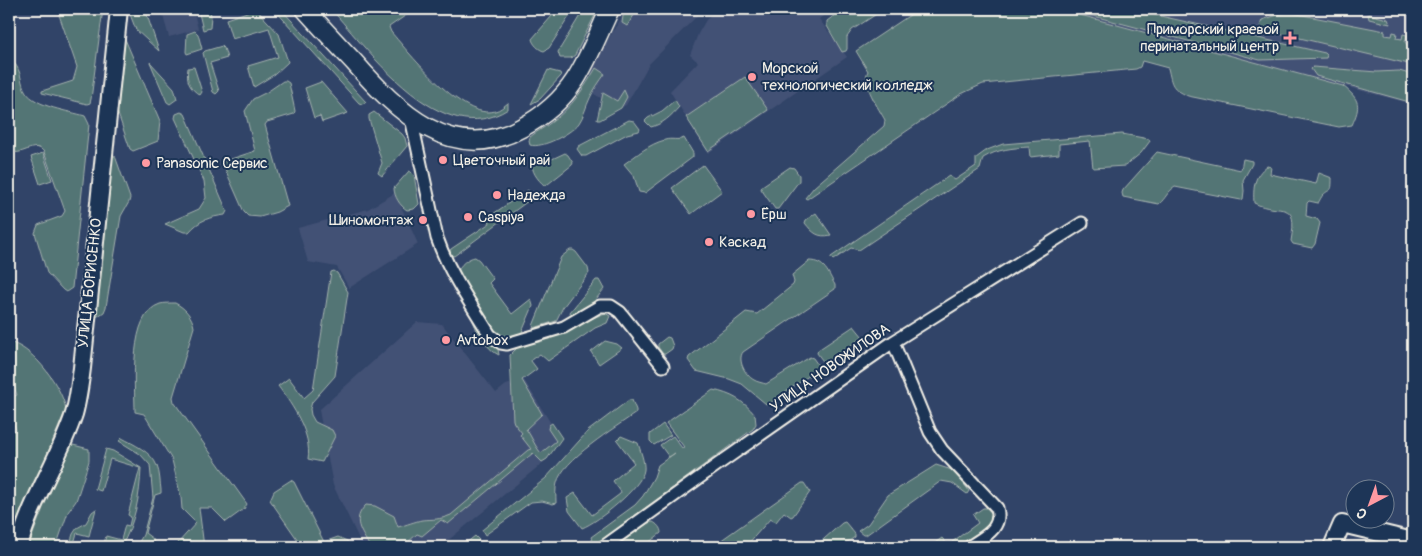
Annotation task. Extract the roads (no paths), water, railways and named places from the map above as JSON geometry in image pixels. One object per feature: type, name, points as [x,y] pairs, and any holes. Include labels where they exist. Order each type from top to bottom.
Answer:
[{"type":"main road","name":"УЛИЦА БОРИСЕНКО","points":[[20,547],[34,506],[67,433],[76,406],[82,368],[118,9]]},
{"type":"main road","points":[[305,9],[374,84],[411,118],[438,133],[456,139],[477,141],[504,137],[520,129],[548,110],[571,85],[582,68],[610,9]]},
{"type":"main road","points":[[1332,547],[1342,524],[1413,541]]},
{"type":"street","points":[[411,118],[441,252],[448,267],[490,335],[501,344],[506,344],[564,326],[600,306],[612,306],[620,312],[663,366]]},
{"type":"street","name":"УЛИЦА НОВОЖИЛОВА","points":[[603,547],[724,459],[893,342],[1082,223]]},
{"type":"street","points":[[893,342],[930,432],[942,450],[997,508],[998,521],[996,527],[969,547]]},
{"type":"place","name":"Приморский краевой перинатальный центр","points":[[1290,38]]},
{"type":"place","name":"Морской технологический колледж","points":[[752,77]]},
{"type":"place","name":"Цветочный рай","points":[[443,160]]},
{"type":"place","name":"Panasonic Сервис","points":[[146,163]]},
{"type":"place","name":"Надежда","points":[[497,195]]},
{"type":"place","name":"Ёрш","points":[[751,214]]},
{"type":"place","name":"Caspiya","points":[[468,217]]},
{"type":"place","name":"Шиномонтаж","points":[[423,220]]},
{"type":"place","name":"Каскад","points":[[709,242]]},
{"type":"place","name":"Avtobox","points":[[446,340]]}]
